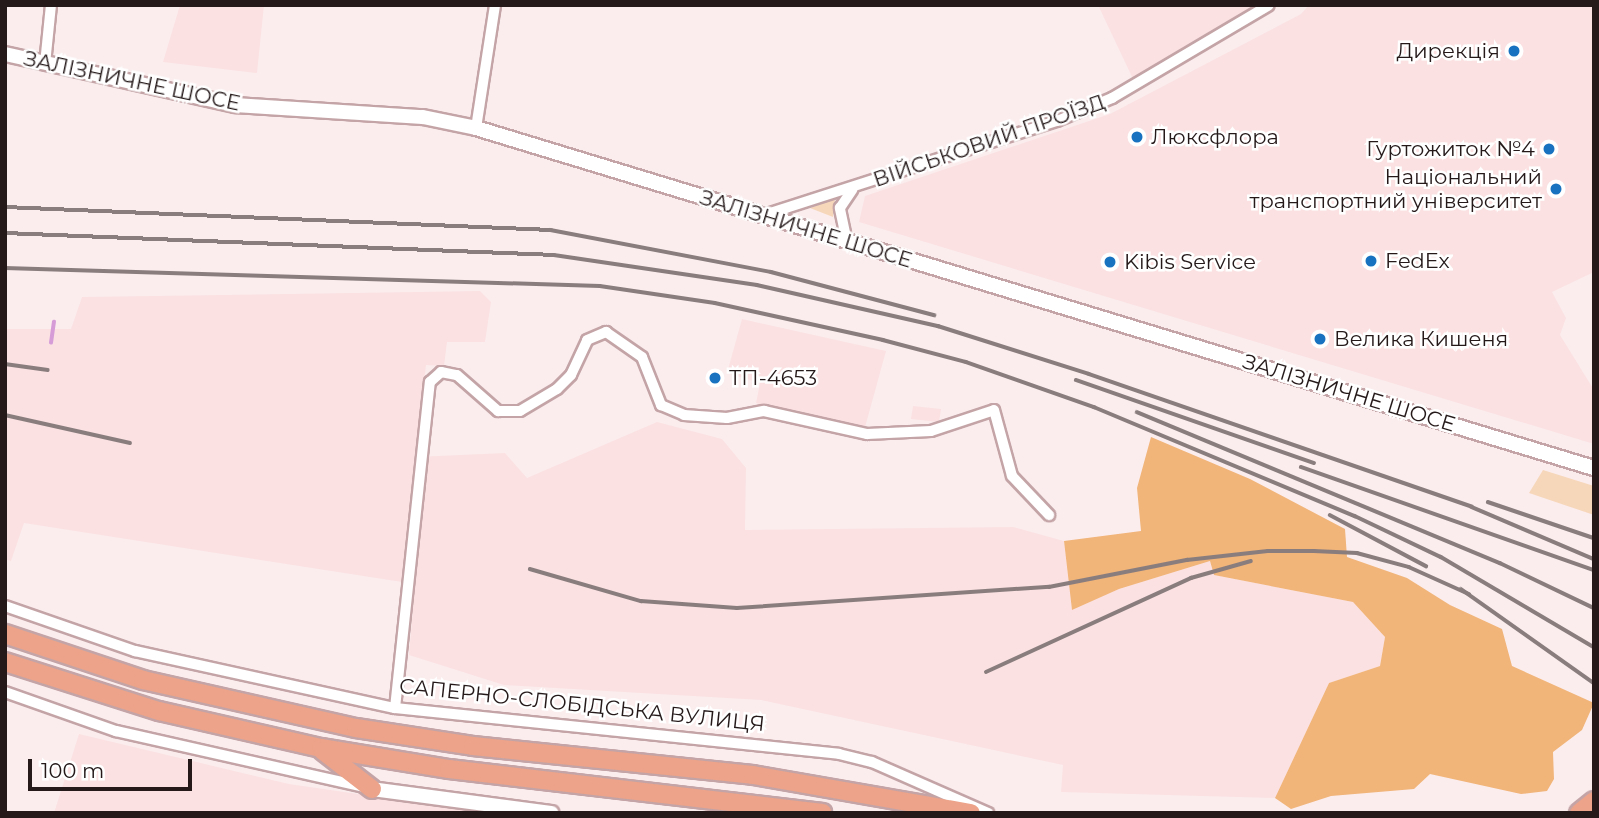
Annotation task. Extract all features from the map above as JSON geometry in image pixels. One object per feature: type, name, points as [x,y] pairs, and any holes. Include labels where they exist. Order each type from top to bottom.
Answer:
[{"type":"main road","points":[[5,634],[143,680],[356,728],[473,746],[753,775],[971,813]]},
{"type":"main road","points":[[5,662],[146,708],[321,748],[449,769],[822,813]]},
{"type":"main road","points":[[321,748],[372,789]]},
{"type":"main road","points":[[1579,813],[1594,801]]},
{"type":"street","points":[[45,64],[51,5]]},
{"type":"street","points":[[476,128],[495,5]]},
{"type":"street","name":"ВІЙСЬКОВИЙ ПРОЇЗД","points":[[761,216],[1057,121],[1112,98],[1269,5]]},
{"type":"street","name":"ЗАЛІЗНИЧНЕ ШОСЕ","points":[[5,54],[235,105],[423,117],[476,128],[1594,468]]},
{"type":"street","name":"ВІЙСЬКОВИЙ ПРОЇЗД","points":[[847,242],[840,208],[854,188]]},
{"type":"street","points":[[395,708],[430,382],[440,372],[457,375],[498,411],[520,411],[557,389],[571,375],[587,340],[606,332],[642,357],[661,405],[684,415],[727,418],[764,411],[867,434],[931,431],[994,410],[1012,475],[1049,515]]},
{"type":"street","name":"САПЕРНО-СЛОБІДСЬКА ВУЛИЦЯ","points":[[5,606],[135,651],[395,708],[547,727],[839,754],[872,762],[988,813]]},
{"type":"street","points":[[5,692],[116,731],[372,789],[551,813]]},
{"type":"shaded area","points":[[180,5],[264,5],[257,73],[163,62]]},
{"type":"shaded area","points":[[1098,5],[1252,5],[1252,9],[1133,79]]},
{"type":"shaded area","points":[[1309,5],[1594,5],[1594,272],[1552,292],[1566,318],[1560,335],[1594,390],[1594,444],[859,222],[865,196],[1110,114],[1301,14]]},
{"type":"shaded area","points":[[835,199],[833,217],[810,208]]},
{"type":"shaded area","points":[[480,291],[491,302],[485,342],[447,342],[444,366],[426,365],[415,457],[505,453],[527,478],[657,422],[722,439],[746,468],[745,530],[1013,527],[1064,541],[1072,610],[1119,589],[1210,561],[1214,575],[1353,602],[1385,637],[1380,666],[1329,683],[1275,798],[1061,792],[1063,765],[761,700],[504,685],[409,655],[415,584],[24,523],[11,561],[5,559],[5,329],[71,329],[82,297]]},
{"type":"shaded area","points":[[742,319],[886,351],[864,431],[756,403],[760,383],[727,373]]},
{"type":"shaded area","points":[[913,406],[941,409],[939,422],[911,419]]},
{"type":"shaded area","points":[[1151,437],[1250,479],[1345,529],[1347,557],[1407,578],[1450,605],[1502,629],[1512,666],[1594,703],[1582,730],[1553,752],[1554,779],[1547,791],[1521,794],[1430,774],[1414,789],[1331,796],[1291,809],[1275,798],[1329,683],[1380,666],[1385,637],[1353,602],[1214,575],[1210,561],[1119,589],[1072,610],[1064,541],[1141,531],[1137,488]]},
{"type":"shaded area","points":[[1543,470],[1594,486],[1594,515],[1529,493]]},
{"type":"shaded area","points":[[79,734],[289,784],[489,813],[54,813]]},
{"type":"waterway","points":[[51,343],[54,322]]},
{"type":"railway","points":[[5,207],[551,230],[771,272],[934,315]]},
{"type":"railway","points":[[5,233],[554,255],[757,285],[938,326],[1089,374],[1472,507],[1594,559]]},
{"type":"railway","points":[[5,268],[600,286],[715,303],[883,340],[966,362],[1094,407],[1355,516],[1441,557],[1594,647]]},
{"type":"railway","points":[[5,364],[48,370]]},
{"type":"railway","points":[[1076,380],[1314,463]]},
{"type":"railway","points":[[1137,412],[1500,563],[1594,608]]},
{"type":"railway","points":[[5,415],[130,443]]},
{"type":"railway","points":[[1301,467],[1594,570]]},
{"type":"railway","points":[[1488,502],[1594,538]]},
{"type":"railway","points":[[1330,515],[1426,566]]},
{"type":"railway","points":[[530,569],[641,601],[737,608],[1049,587],[1187,560],[1268,551],[1314,551],[1357,553],[1409,567],[1469,594]]},
{"type":"railway","points":[[986,672],[1191,578],[1251,561]]},
{"type":"railway","points":[[1461,589],[1594,683]]},
{"type":"place","name":"Дирекція","points":[[1514,51]]},
{"type":"place","name":"Люксфлора","points":[[1137,137]]},
{"type":"place","name":"Гуртожиток №4","points":[[1549,149]]},
{"type":"place","name":"Національний транспортний університет","points":[[1556,189]]},
{"type":"place","name":"FedEx","points":[[1371,261]]},
{"type":"place","name":"Kibis Service","points":[[1110,262]]},
{"type":"place","name":"Велика Кишеня","points":[[1320,339]]},
{"type":"place","name":"ТП-4653","points":[[715,378]]}]
